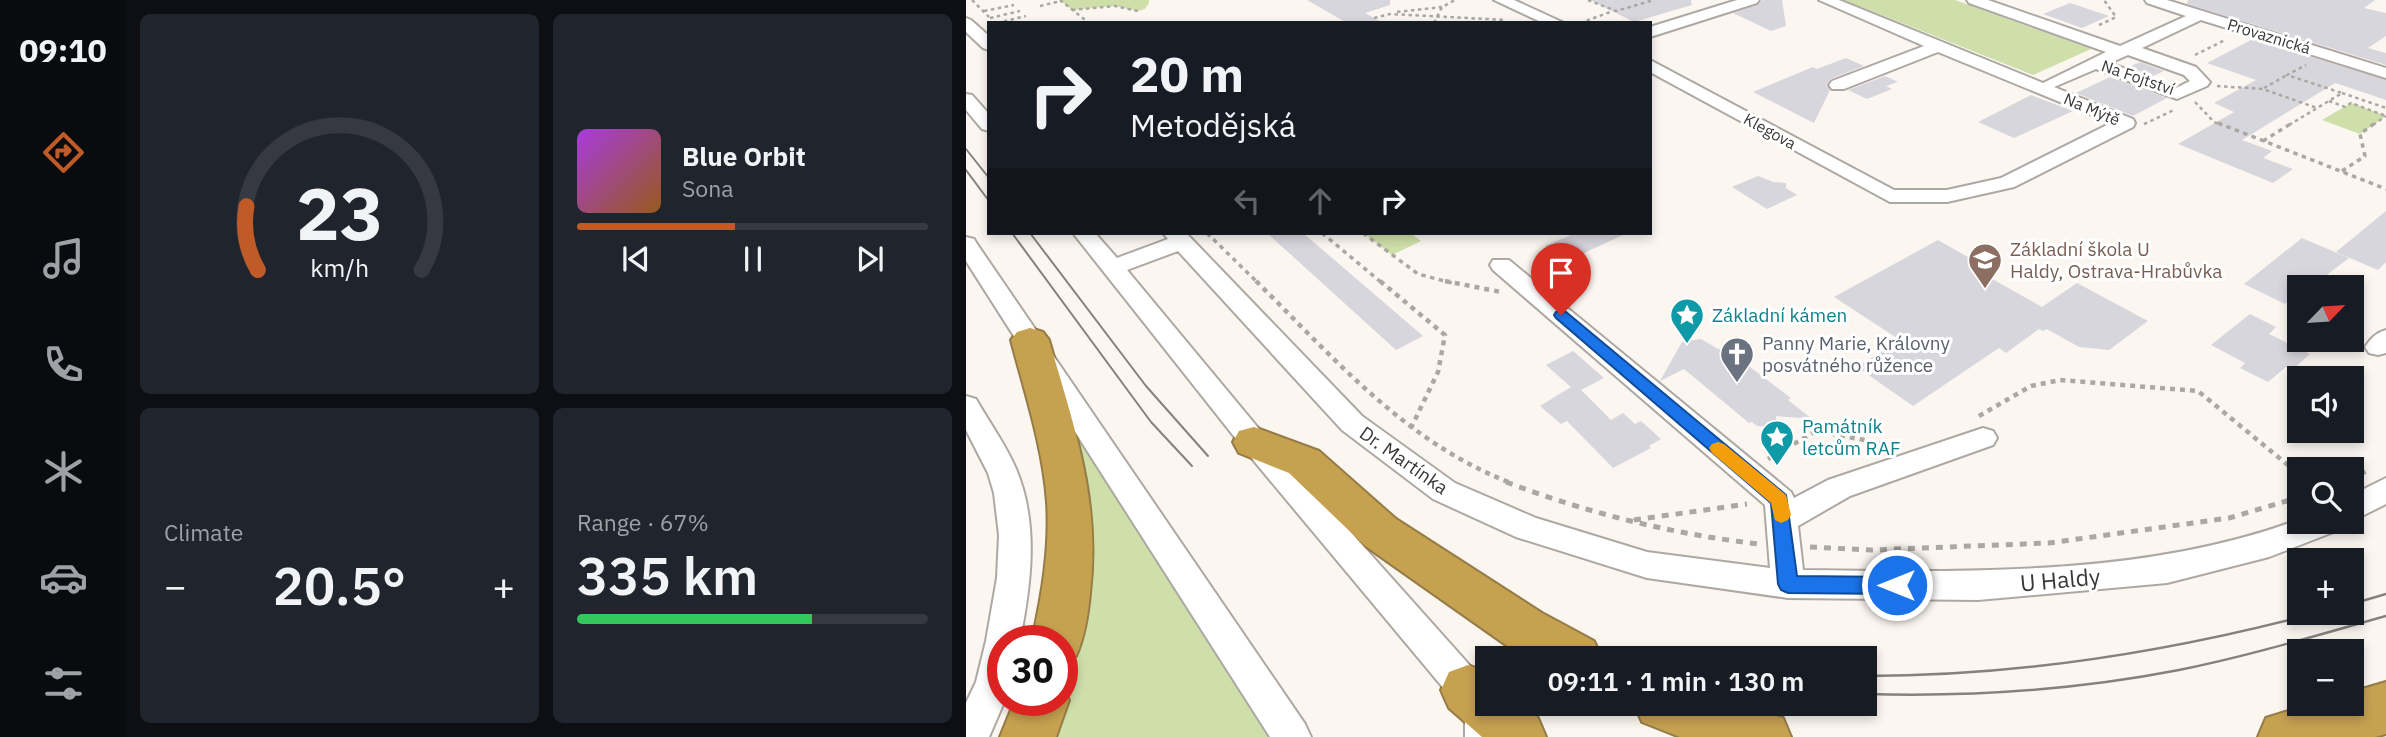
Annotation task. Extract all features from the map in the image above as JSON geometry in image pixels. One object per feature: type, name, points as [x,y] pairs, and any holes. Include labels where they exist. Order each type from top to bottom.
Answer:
[{"type":"highway","points":[[1030,340],[1069,500],[1071,533],[1068,580],[1060,625]]},
{"type":"highway","points":[[1254,442],[1304,462],[1380,532],[1524,629],[1554,646]]},
{"type":"highway","points":[[2286,737],[2386,708]]},
{"type":"highway","points":[[1028,737],[1036,716]]},
{"type":"highway","points":[[1488,716],[1501,718],[1518,737]]},
{"type":"highway","points":[[1692,716],[1721,727],[1763,737]]},
{"type":"street","points":[[1501,0],[1553,21]]},
{"type":"street","points":[[1652,31],[1752,0]]},
{"type":"street","name":"Na Mýtě","points":[[1826,0],[2126,123]]},
{"type":"street","name":"Na Fojtství","points":[[1974,0],[2190,71],[2201,82],[2177,94],[2095,63]]},
{"type":"street","name":"Provaznická","points":[[2151,0],[2386,73]]},
{"type":"street","points":[[2124,50],[2200,15]]},
{"type":"street","points":[[1525,21],[1540,16]]},
{"type":"street","points":[[966,23],[987,43]]},
{"type":"street","points":[[1838,85],[1938,46]]},
{"type":"street","name":"Na Fojtství","points":[[2095,63],[2124,50]]},
{"type":"street","points":[[2051,83],[2095,63]]},
{"type":"street","name":"Klegova","points":[[1652,66],[1890,196]]},
{"type":"street","points":[[966,99],[987,123]]},
{"type":"street","name":"Na Mýtě","points":[[1890,196],[1947,196],[2007,183],[2126,123]]},
{"type":"street","points":[[1086,235],[1115,267],[1475,713]]},
{"type":"street","points":[[1115,267],[1188,236]]},
{"type":"street","name":"Dr. Martínka","points":[[1188,236],[1290,360],[1352,423],[1444,491],[1527,528],[1647,565],[1788,584]]},
{"type":"street","points":[[966,244],[1292,737]]},
{"type":"street","points":[[1501,265],[1747,472],[1782,522],[1788,584]]},
{"type":"street","points":[[966,406],[1003,474],[1016,533],[1014,575],[1006,625]]},
{"type":"street","points":[[1782,522],[1839,488],[1938,454],[1979,428]]},
{"type":"street","points":[[2364,502],[2386,490]]},
{"type":"street","name":"U Haldy","points":[[1788,584],[1978,586],[2167,569],[2269,544],[2294,534]]},
{"type":"street","points":[[970,737],[987,698]]},
{"type":"path","points":[[973,1],[981,0]]},
{"type":"path","points":[[1040,6],[1061,0],[1087,21]]},
{"type":"path","points":[[1374,18],[1390,13],[1442,7],[1455,0]]},
{"type":"path","points":[[1588,0],[1614,10]]},
{"type":"path","points":[[1585,21],[1614,10],[1654,0]]},
{"type":"path","points":[[2099,24],[2116,17],[2104,0]]},
{"type":"path","points":[[973,1],[994,21]]},
{"type":"path","points":[[984,12],[1014,5]]},
{"type":"path","points":[[1072,10],[1115,6],[1138,10]]},
{"type":"path","points":[[1435,21],[1442,7]]},
{"type":"path","points":[[990,18],[1020,10]]},
{"type":"path","points":[[1390,13],[1503,20],[1540,16]]},
{"type":"path","points":[[1005,21],[1026,16]]},
{"type":"path","points":[[2191,57],[2226,40]]},
{"type":"path","points":[[2263,89],[2316,59]]},
{"type":"path","points":[[2287,75],[2386,108]]},
{"type":"path","points":[[2208,90],[2217,86],[2263,89],[2317,108]]},
{"type":"path","points":[[2263,141],[2342,93]]},
{"type":"path","points":[[2200,95],[2192,99],[2214,122],[2386,189]]},
{"type":"path","points":[[2329,101],[2345,107],[2351,103],[2386,116]]},
{"type":"path","points":[[2126,123],[2148,125],[2181,106]]},
{"type":"path","points":[[2342,171],[2365,156],[2360,134],[2386,116]]},
{"type":"path","points":[[1324,235],[1445,335],[1445,352],[1437,375],[1411,428]]},
{"type":"path","points":[[1366,235],[1418,274],[1475,289],[1541,298]]},
{"type":"path","points":[[1188,236],[1383,407],[1432,444],[1494,478],[1668,531],[1782,522]]},
{"type":"path","points":[[1979,428],[2031,386],[2060,380],[2198,391],[2287,464]]},
{"type":"path","points":[[1747,472],[1816,431],[1938,454]]},
{"type":"path","points":[[1630,521],[1782,522],[1871,550],[2049,543],[2229,518],[2287,501]]},
{"type":"green space","points":[[1060,0],[1149,0],[1149,3],[1145,9],[1138,11],[1114,6],[1072,10]]},
{"type":"green space","points":[[1844,0],[1955,0],[2091,49],[2033,75]]},
{"type":"green space","points":[[2351,103],[2386,116],[2360,134],[2322,120]]},
{"type":"green space","points":[[1366,235],[1414,235],[1421,241],[1392,255]]},
{"type":"green space","points":[[1030,340],[1291,737],[1028,737],[1047,716],[1078,716],[1078,625],[1060,625],[1068,580]]},
{"type":"building","points":[[1307,0],[1390,0],[1390,5],[1365,13],[1379,21],[1344,21]]},
{"type":"building","points":[[1590,0],[1691,0],[1692,5],[1632,21]]},
{"type":"building","points":[[1762,0],[1782,0],[1786,26],[1771,31],[1733,13],[1758,5]]},
{"type":"building","points":[[2188,0],[2375,0],[2364,8],[2386,13],[2386,36],[2368,48],[2386,53],[2386,65],[2187,4]]},
{"type":"building","points":[[2070,3],[2109,16],[2082,28],[2043,14]]},
{"type":"building","points":[[2253,39],[2386,80],[2386,100],[2335,83],[2242,140],[2272,151],[2263,158],[2293,169],[2273,183],[2178,144],[2234,112],[2214,103],[2256,80],[2207,63]]},
{"type":"building","points":[[1846,58],[1864,66],[1830,79],[1826,85],[1830,90],[1814,123],[1753,92],[1813,67],[1817,69]]},
{"type":"building","points":[[2140,62],[2164,71],[2153,76],[2129,67]]},
{"type":"building","points":[[1885,76],[1898,82],[1886,86],[1892,89],[1867,99],[1848,90]]},
{"type":"building","points":[[2110,77],[2167,98],[2133,116],[2076,93]]},
{"type":"building","points":[[2031,95],[2073,111],[2014,138],[1978,122]]},
{"type":"building","points":[[1758,176],[1773,182],[1786,183],[1786,188],[1797,195],[1767,209],[1732,187]]},
{"type":"building","points":[[2386,211],[2386,262],[2378,270],[2336,252]]},
{"type":"building","points":[[1269,235],[1305,235],[1423,336],[1396,350]]},
{"type":"building","points":[[1571,235],[1623,235],[1580,255],[1587,260],[1556,274],[1535,256],[1550,250],[1545,246]]},
{"type":"building","points":[[2302,238],[2349,258],[2327,275],[2287,275],[2285,304],[2244,284]]},
{"type":"building","points":[[1938,240],[1994,272],[1987,276],[2042,307],[2077,283],[2148,321],[2109,350],[2079,347],[2047,329],[2039,329],[2006,353],[1999,348],[1913,406],[1857,367],[1900,340],[1834,297]]},
{"type":"building","points":[[2250,314],[2276,327],[2269,334],[2287,343],[2287,352],[2310,354],[2296,366],[2287,366],[2268,382],[2240,368],[2245,363],[2211,345]]},
{"type":"building","name":"Panny Marie, Královny posvátného růžence","points":[[1701,339],[1718,349],[1725,348],[1791,398],[1788,400],[1812,419],[1776,416],[1777,428],[1757,426],[1749,423],[1684,369],[1660,381],[1682,342]]},
{"type":"building","points":[[1573,351],[1604,378],[1581,390],[1611,420],[1623,413],[1635,424],[1641,421],[1661,439],[1649,446],[1651,448],[1613,468],[1567,421],[1561,424],[1540,406],[1571,387],[1546,365]]},
{"type":"tram line","points":[[966,149],[987,175]]},
{"type":"tram line","points":[[966,170],[987,198]]},
{"type":"tram line","points":[[1013,235],[1151,422],[1192,466]]},
{"type":"tram line","points":[[1032,235],[1146,386],[1208,456]]},
{"type":"tram line","points":[[2364,600],[2386,594]]},
{"type":"tram line","points":[[1877,694],[2023,691],[2101,683],[2231,658],[2386,616]]},
{"type":"tram line","points":[[1877,676],[1981,672],[2095,659],[2208,639],[2287,620]]},
{"type":"slow traffic","points":[[1718,448],[1780,500],[1781,515]]},
{"type":"place","name":"Základní škola U Haldy, Ostrava-Hrabůvka","points":[[1985,290]]},
{"type":"place","name":"Základní kámen","points":[[1687,345]]},
{"type":"place","name":"Panny Marie, Královny posvátného růžence","points":[[1737,384]]},
{"type":"place","name":"Památník letcům RAF","points":[[1777,467]]},
{"type":"route","points":[[1561,315],[1780,500],[1788,584],[1897,585]]}]
